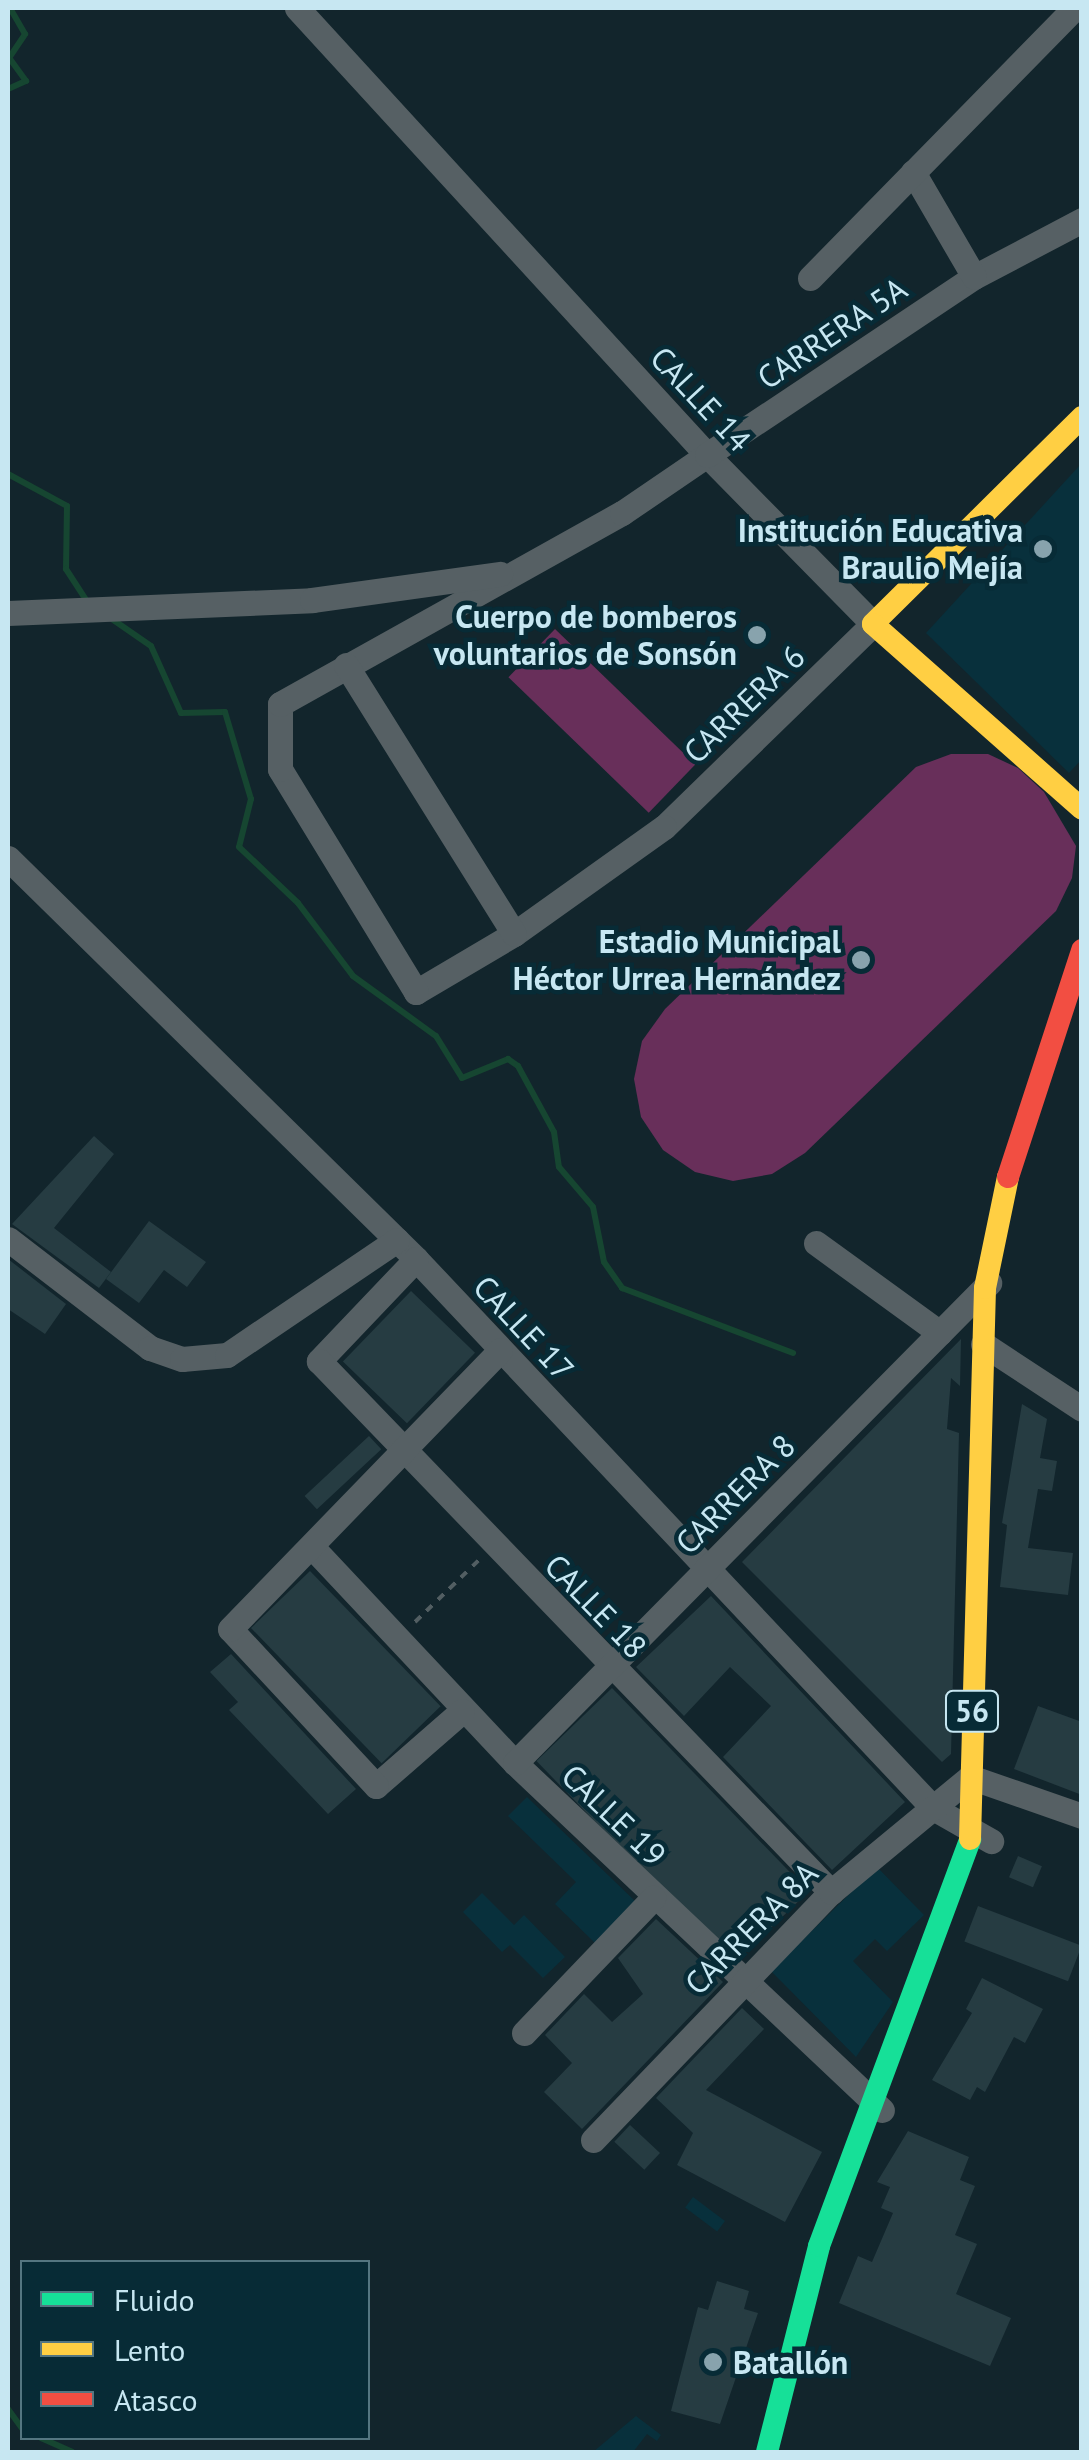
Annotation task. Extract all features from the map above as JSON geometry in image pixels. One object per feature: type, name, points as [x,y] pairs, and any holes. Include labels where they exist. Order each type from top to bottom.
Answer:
[{"type":"main road","name":"CARRERA 6","points":[[873,624],[1082,417]]},
{"type":"main road","name":"CALLE 14","points":[[873,624],[1082,809]]},
{"type":"main road","name":"56","points":[[768,2452],[819,2246],[879,2108],[981,1838],[979,1779],[997,1216],[1082,950]]},
{"type":"main road","name":"56","points":[[993,1279],[1082,1004]]},
{"type":"main road","name":"56","points":[[788,2452],[834,2252],[879,2108]]},
{"type":"street","name":"CALLE 14","points":[[297,8],[707,454],[873,624]]},
{"type":"street","points":[[810,278],[1074,8]]},
{"type":"street","points":[[913,172],[974,278]]},
{"type":"street","name":"CARRERA 5A","points":[[416,992],[280,769],[280,704],[521,571],[974,278],[1082,220]]},
{"type":"street","name":"CARRERA 5A","points":[[8,613],[312,600],[521,571]]},
{"type":"street","name":"CARRERA 6","points":[[416,992],[514,934],[664,827],[873,624]]},
{"type":"street","points":[[346,665],[514,934]]},
{"type":"street","name":"CALLE 17","points":[[8,858],[416,1259],[933,1808],[981,1838]]},
{"type":"street","points":[[8,1239],[150,1348],[182,1359],[227,1354],[396,1240]]},
{"type":"street","points":[[816,1242],[940,1333]]},
{"type":"street","name":"CALLE 18","points":[[416,1259],[319,1361],[610,1668],[831,1892]]},
{"type":"street","name":"CARRERA 8","points":[[515,1764],[993,1279]]},
{"type":"street","points":[[992,1348],[1082,1409]]},
{"type":"street","points":[[462,1710],[376,1786],[230,1629],[406,1452],[500,1350]]},
{"type":"street","name":"CALLE 19","points":[[313,1548],[515,1764],[879,2108]]},
{"type":"street","points":[[979,1779],[1082,1816]]},
{"type":"street","name":"CARRERA 8A","points":[[593,2140],[741,1980],[831,1892],[933,1808],[979,1779]]},
{"type":"street","points":[[524,2033],[653,1898]]},
{"type":"path","points":[[396,1640],[494,1546]]},
{"type":"shaded area","name":"Institución Educativa Braulio Mejía","points":[[1081,464],[1082,759],[1069,773],[926,633]]},
{"type":"shaded area","points":[[555,629],[695,764],[649,813],[508,677]]},
{"type":"shaded area","name":"Estadio Municipal Héctor Urrea Hernández","points":[[951,754],[988,754],[1018,768],[1044,792],[1076,846],[1072,878],[1056,911],[805,1153],[772,1174],[733,1181],[695,1172],[663,1150],[641,1117],[634,1079],[642,1041],[665,1009],[916,767]]},
{"type":"shaded area","points":[[527,1797],[635,1901],[595,1943],[555,1904],[576,1882],[508,1816]]},
{"type":"shaded area","points":[[877,1867],[924,1915],[887,1951],[875,1939],[853,1961],[893,2002],[856,2057],[771,1971]]},
{"type":"shaded area","points":[[482,1893],[514,1925],[524,1915],[565,1957],[543,1978],[510,1945],[502,1952],[463,1912]]},
{"type":"shaded area","points":[[693,2197],[725,2221],[717,2231],[685,2207]]},
{"type":"shaded area","points":[[636,2416],[661,2435],[657,2441],[647,2434],[633,2452],[593,2452]]},
{"type":"building","points":[[94,1136],[114,1154],[54,1228],[111,1272],[99,1288],[12,1224]]},
{"type":"building","points":[[149,1221],[206,1262],[187,1287],[164,1270],[139,1303],[106,1279]]},
{"type":"building","points":[[8,1259],[66,1304],[45,1334],[8,1309]]},
{"type":"building","points":[[411,1291],[475,1353],[407,1423],[343,1361]]},
{"type":"building","points":[[961,1339],[960,1386],[951,1378],[947,1429],[959,1433],[951,1754],[942,1762],[742,1562]]},
{"type":"building","points":[[1022,1404],[1047,1419],[1040,1458],[1057,1461],[1052,1491],[1038,1489],[1028,1548],[1073,1553],[1068,1595],[1000,1587],[1007,1525],[1002,1523]]},
{"type":"building","points":[[369,1436],[381,1449],[317,1509],[305,1496]]},
{"type":"building","points":[[310,1571],[441,1706],[382,1763],[251,1628]]},
{"type":"building","points":[[711,1596],[905,1802],[832,1870],[723,1757],[771,1706],[730,1667],[684,1716],[636,1667]]},
{"type":"building","points":[[231,1654],[356,1789],[328,1814],[229,1710],[238,1702],[210,1672]]},
{"type":"building","points":[[612,1688],[809,1892],[733,1965],[536,1761]]},
{"type":"building","points":[[1038,1706],[1082,1722],[1082,1795],[1014,1769]]},
{"type":"building","points":[[1018,1856],[1042,1866],[1033,1887],[1009,1877]]},
{"type":"building","points":[[978,1906],[1082,1946],[1068,1981],[964,1941]]},
{"type":"building","points":[[656,1919],[723,1982],[582,2129],[544,2092],[572,2063],[545,2035],[584,1994],[612,2022],[643,1994],[618,1958]]},
{"type":"building","points":[[982,1978],[1043,2009],[1025,2043],[1014,2037],[985,2092],[977,2087],[970,2100],[932,2080],[972,2013],[966,2009]]},
{"type":"building","points":[[742,2008],[764,2029],[706,2090],[822,2152],[785,2222],[677,2165],[693,2133],[656,2098]]},
{"type":"building","points":[[630,2125],[660,2153],[644,2170],[614,2142]]},
{"type":"building","points":[[908,2131],[969,2157],[960,2180],[975,2186],[955,2235],[977,2244],[956,2294],[1011,2318],[990,2366],[839,2303],[858,2256],[872,2262],[893,2213],[881,2208],[890,2187],[877,2182]]},
{"type":"building","name":"Batallón","points":[[717,2281],[749,2291],[744,2309],[758,2313],[720,2424],[671,2411],[698,2307],[708,2310]]},
{"type":"waterway","points":[[8,89],[26,81],[9,58],[25,34],[10,8]]},
{"type":"waterway","points":[[8,474],[67,506],[66,569],[87,601]]},
{"type":"waterway","points":[[109,617],[151,646],[181,713],[225,712],[251,799],[239,847],[298,903],[353,976],[436,1036],[462,1078],[508,1059],[518,1066],[554,1132],[559,1167],[593,1207],[604,1262],[622,1288],[793,1353]]},
{"type":"waterway","points":[[8,2409],[20,2425]]},
{"type":"waterway","points":[[45,2440],[72,2452]]},
{"type":"traffic: fast","points":[[767,2452],[819,2246],[970,1839]]},
{"type":"traffic: slow","points":[[1082,417],[873,624],[1082,809]]},
{"type":"traffic: slow","points":[[970,1839],[985,1288],[1008,1177]]},
{"type":"traffic: jam","points":[[1008,1177],[1082,950]]},
{"type":"place","name":"Institución Educativa Braulio Mejía","points":[[1043,549]]},
{"type":"place","name":"Cuerpo de bomberos voluntarios de Sonsón","points":[[757,635]]},
{"type":"place","name":"Estadio Municipal Héctor Urrea Hernández","points":[[861,960]]},
{"type":"place","name":"Batallón","points":[[713,2362]]}]
